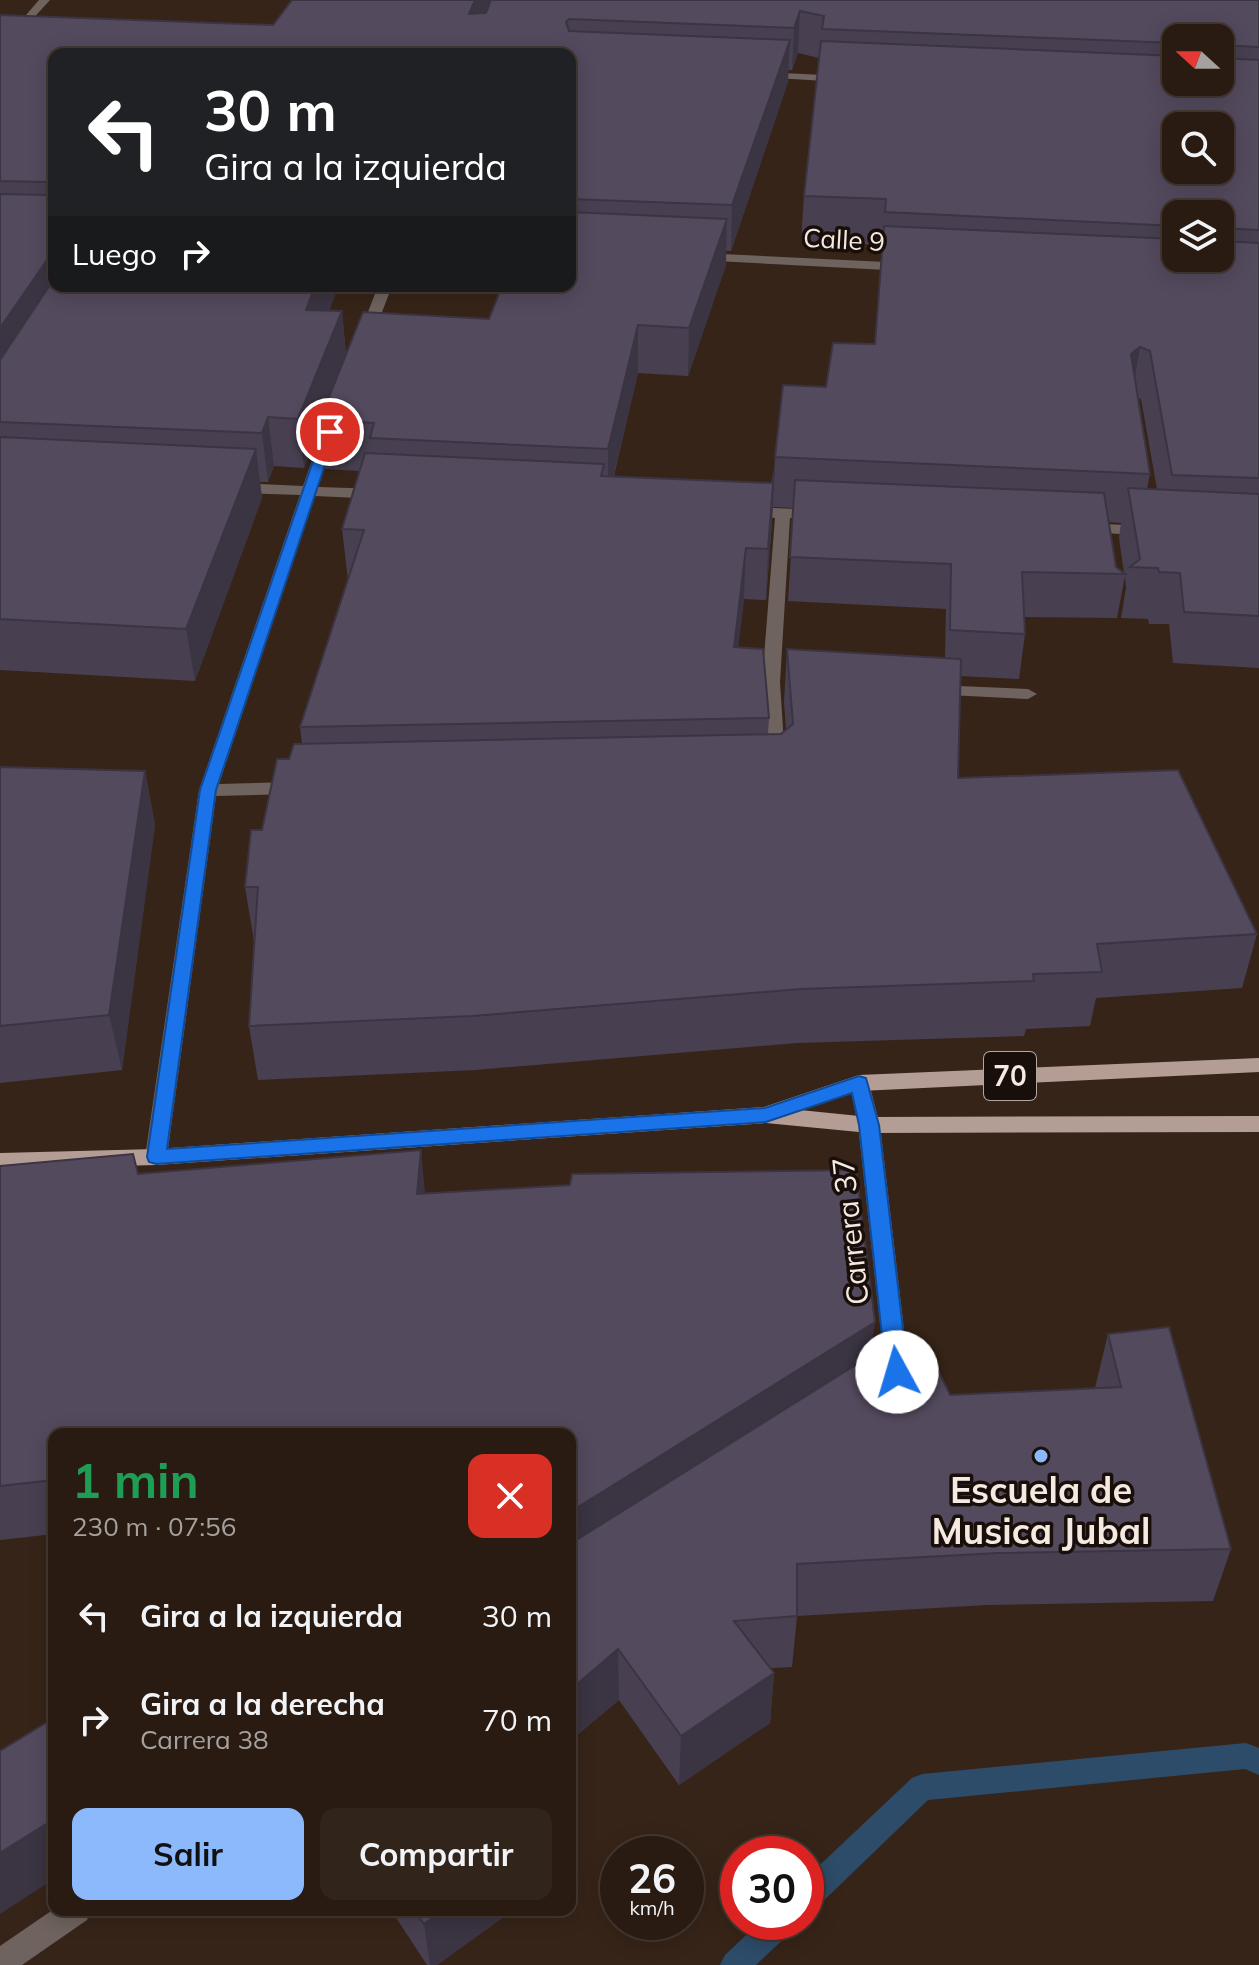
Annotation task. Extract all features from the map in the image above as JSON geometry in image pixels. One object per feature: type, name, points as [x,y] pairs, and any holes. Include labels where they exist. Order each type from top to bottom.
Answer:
[{"type":"main road","name":"70","points":[[766,1115],[859,1083],[1259,1065]]},
{"type":"main road","name":"70","points":[[0,1161],[156,1157],[766,1115],[869,1125],[1259,1124]]},
{"type":"street","points":[[1,51],[45,0]]},
{"type":"street","points":[[1,51],[18,49]]},
{"type":"street","points":[[745,74],[856,79]]},
{"type":"street","name":"Calle 9","points":[[680,256],[914,267]]},
{"type":"street","points":[[357,359],[383,292]]},
{"type":"street","points":[[156,1157],[208,790],[307,490],[341,403]]},
{"type":"street","points":[[215,487],[403,495]]},
{"type":"street","points":[[735,511],[844,516]]},
{"type":"street","points":[[778,778],[783,513]]},
{"type":"street","points":[[1060,527],[1107,536],[1158,527]]},
{"type":"street","points":[[923,689],[1028,694]]},
{"type":"street","points":[[208,790],[319,787]]},
{"type":"street","name":"Carrera 37","points":[[845,1406],[897,1372],[869,1125],[859,1083]]},
{"type":"street","points":[[0,1963],[68,1916]]},
{"type":"building","points":[[292,0],[475,0],[469,14],[486,13],[491,0],[1259,0],[1259,47],[1234,46],[1234,24],[1162,24],[1162,42],[822,29],[824,16],[800,11],[794,28],[569,19],[566,22],[569,31],[790,40],[732,205],[576,199],[576,48],[48,48],[48,185],[46,182],[0,181],[0,15],[273,25]]},
{"type":"building","points":[[821,41],[1162,55],[1162,96],[1234,96],[1234,59],[1259,60],[1259,230],[1234,229],[1234,200],[1162,200],[1162,225],[885,212],[886,199],[804,196]]},
{"type":"building","points":[[48,185],[48,259],[0,328],[0,194],[47,195]]},
{"type":"building","points":[[576,212],[727,219],[689,328],[638,325],[608,449],[370,438],[374,423],[320,420],[363,312],[489,319],[500,292],[576,292]]},
{"type":"building","points":[[884,226],[1162,238],[1162,272],[1234,272],[1234,242],[1259,243],[1259,478],[1172,475],[1150,351],[1140,347],[1131,354],[1150,474],[775,457],[783,385],[826,387],[833,343],[875,344]]},
{"type":"building","points":[[48,288],[48,292],[313,292],[306,310],[342,311],[298,419],[268,417],[262,433],[0,422],[0,360]]},
{"type":"building","points":[[0,437],[256,449],[186,629],[0,619]]},
{"type":"building","points":[[365,453],[604,464],[601,476],[772,483],[774,472],[768,549],[746,548],[734,647],[763,649],[769,718],[300,727],[364,530],[342,529]]},
{"type":"building","points":[[795,480],[1104,493],[1116,567],[1125,574],[1022,572],[1025,634],[950,630],[951,564],[790,557]]},
{"type":"building","points":[[1128,488],[1259,494],[1259,616],[1184,612],[1180,573],[1130,567],[1140,559]]},
{"type":"building","points":[[787,649],[961,659],[958,778],[1178,770],[1257,934],[1097,944],[1102,972],[1033,974],[1034,981],[801,989],[472,1016],[249,1026],[258,887],[245,887],[251,830],[262,830],[277,759],[289,759],[294,744],[781,734],[793,724]]},
{"type":"building","points":[[0,767],[145,771],[109,1015],[0,1026]]},
{"type":"building","points":[[421,1150],[417,1194],[570,1185],[572,1174],[856,1170],[875,1322],[576,1508],[576,1428],[48,1428],[48,1481],[0,1486],[0,1166],[133,1154],[138,1174]]},
{"type":"building","points":[[1169,1327],[1231,1549],[998,1553],[797,1564],[797,1616],[734,1621],[774,1673],[681,1736],[618,1649],[576,1685],[576,1540],[878,1351],[882,1380],[939,1372],[950,1395],[1121,1387],[1108,1334]]},
{"type":"building","points":[[48,1722],[48,1823],[0,1853],[0,1751]]},
{"type":"building","points":[[418,1916],[435,1916],[424,1924]]},
{"type":"waterway","points":[[824,1881],[922,1787],[1246,1756],[1259,1762]]},
{"type":"waterway","points":[[735,1965],[762,1940]]},
{"type":"place","name":"Escuela de Musica Jubal","points":[[1041,1456]]},
{"type":"route","points":[[330,432],[307,490],[208,790],[156,1157],[766,1115],[859,1083],[869,1125],[897,1372]]}]
